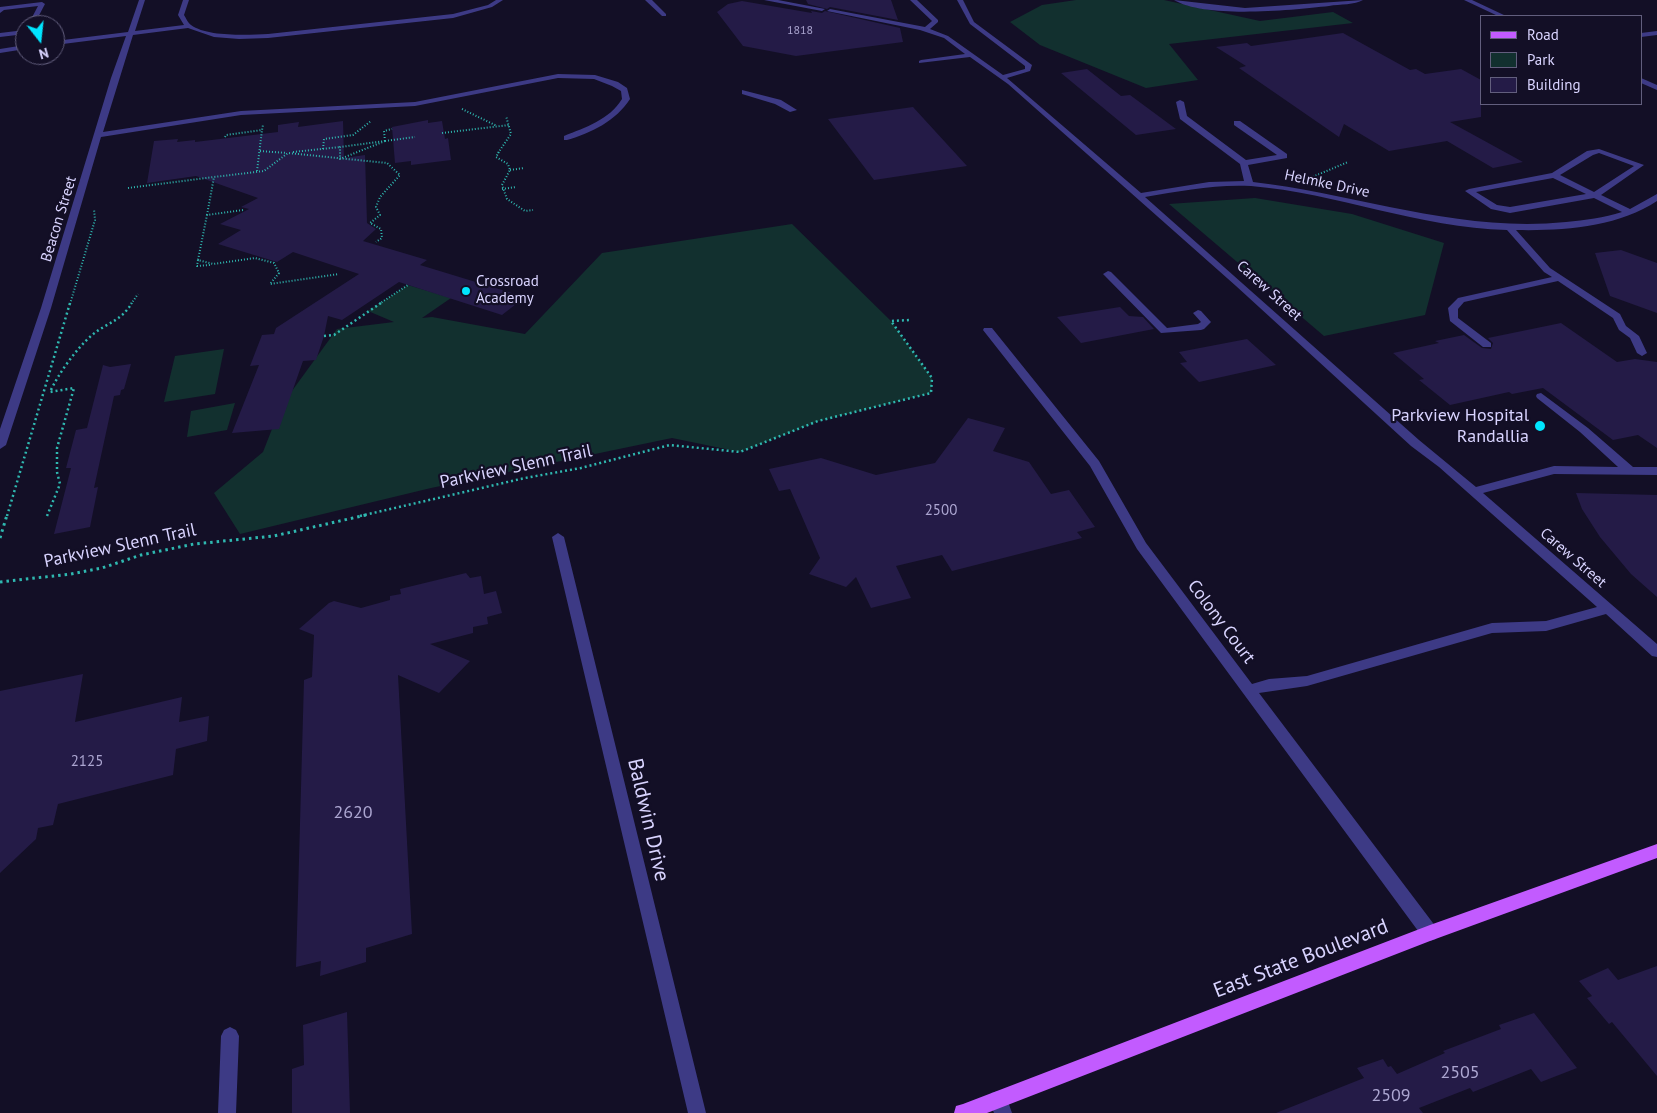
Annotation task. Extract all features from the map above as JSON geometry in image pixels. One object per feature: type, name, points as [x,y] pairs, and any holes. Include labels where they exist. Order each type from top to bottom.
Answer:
[{"type":"main road","name":"East State Boulevard","points":[[963,1113],[1000,1107],[1430,934],[1657,852]]},
{"type":"street","name":"Beacon Street","points":[[0,445],[46,308],[98,135],[142,0]]},
{"type":"street","points":[[186,0],[182,15],[184,22],[188,26]]},
{"type":"street","points":[[65,42],[188,26],[214,34],[239,37],[268,36],[453,16],[490,6],[500,0]]},
{"type":"street","points":[[648,0],[664,15]]},
{"type":"street","points":[[767,0],[822,10]]},
{"type":"street","points":[[913,0],[936,21],[926,29]]},
{"type":"street","points":[[960,0],[967,9],[968,18],[972,23],[1029,65],[1028,70],[1002,78]]},
{"type":"street","points":[[1177,0],[1206,6],[1257,10],[1360,0]]},
{"type":"street","points":[[1206,6],[1211,0]]},
{"type":"street","points":[[1468,0],[1501,15]]},
{"type":"street","points":[[0,11],[2,8],[42,4],[36,15]]},
{"type":"street","name":"Carew Street","points":[[830,11],[926,29],[946,37],[1002,78],[1139,196],[1415,443],[1443,464],[1657,652]]},
{"type":"street","points":[[0,35],[15,33]]},
{"type":"street","points":[[1642,35],[1657,33]]},
{"type":"street","points":[[0,51],[15,48]]},
{"type":"street","points":[[921,62],[971,55]]},
{"type":"street","points":[[98,135],[241,113],[414,104],[558,76],[595,77],[615,84],[624,90],[626,99],[622,108],[612,117],[567,138]]},
{"type":"street","points":[[1642,80],[1657,88]]},
{"type":"street","points":[[745,92],[778,102],[793,110]]},
{"type":"street","points":[[1180,102],[1183,117],[1244,163],[1249,184]]},
{"type":"street","points":[[1236,123],[1284,156],[1244,163]]},
{"type":"street","points":[[1599,151],[1640,165],[1595,195],[1510,210],[1494,207],[1470,191],[1554,175],[1590,153],[1599,151]]},
{"type":"street","points":[[1554,175],[1631,212]]},
{"type":"street","name":"Helmke Drive","points":[[1139,196],[1218,184],[1249,184],[1288,189],[1446,222],[1509,227],[1564,226],[1588,223],[1631,212],[1657,197]]},
{"type":"street","points":[[1509,227],[1547,270],[1617,316],[1622,328],[1634,336],[1642,353]]},
{"type":"street","points":[[1108,274],[1165,331],[1201,327],[1206,322],[1198,313]]},
{"type":"street","points":[[1487,345],[1453,319],[1453,308],[1461,300],[1560,278]]},
{"type":"street","name":"Colony Court","points":[[988,330],[1095,464],[1141,546],[1430,934]]},
{"type":"street","points":[[1541,396],[1584,430],[1630,471]]},
{"type":"street","points":[[1474,491],[1554,470],[1657,471]]},
{"type":"street","name":"Baldwin Drive","points":[[558,536],[697,1113]]},
{"type":"street","points":[[1249,690],[1269,685],[1307,680],[1492,628],[1546,626],[1608,609]]},
{"type":"street","points":[[226,1113],[230,1036]]},
{"type":"path","points":[[455,106],[498,126]]},
{"type":"path","points":[[506,116],[511,134],[496,156],[508,164],[510,170],[502,188],[507,199],[517,207],[525,211],[533,210]]},
{"type":"path","points":[[257,172],[264,119]]},
{"type":"path","points":[[323,148],[324,139],[353,135],[373,120]]},
{"type":"path","points":[[442,133],[509,124]]},
{"type":"path","points":[[385,141],[384,131],[392,129]]},
{"type":"path","points":[[225,136],[262,130]]},
{"type":"path","points":[[128,188],[264,171],[288,153],[415,137]]},
{"type":"path","points":[[340,159],[385,141]]},
{"type":"path","points":[[340,147],[340,159]]},
{"type":"path","points":[[260,151],[388,163],[400,175],[397,181],[378,196],[376,206],[380,215],[370,223],[381,229],[382,238],[376,242]]},
{"type":"path","points":[[1288,189],[1291,184],[1348,162]]},
{"type":"path","points":[[510,170],[524,168]]},
{"type":"path","points":[[214,177],[196,266],[255,258],[274,263],[280,272],[270,284],[339,274]]},
{"type":"path","points":[[502,188],[516,187]]},
{"type":"path","points":[[0,538],[95,220],[94,205]]},
{"type":"path","points":[[207,215],[242,210]]},
{"type":"path","points":[[198,260],[213,264]]},
{"type":"path","points":[[324,336],[334,335],[408,285]]},
{"type":"path","points":[[46,516],[60,484],[56,471],[58,446],[74,388],[50,392],[57,376],[92,335],[124,315],[138,294]]},
{"type":"path","name":"Parkview Slenn Trail","points":[[0,582],[71,574],[102,568],[141,555],[194,544],[274,536],[525,478],[581,468],[670,445],[740,452],[818,420],[931,393],[932,378],[891,321],[910,320]]},
{"type":"green space","points":[[1076,0],[1164,0],[1260,21],[1333,12],[1353,23],[1169,44],[1198,80],[1146,88],[1040,45],[1010,22],[1042,5]]},
{"type":"green space","points":[[1255,198],[1352,214],[1444,243],[1425,315],[1324,336],[1169,204]]},
{"type":"green space","points":[[792,224],[891,321],[932,378],[931,393],[819,421],[740,452],[672,438],[431,488],[240,534],[214,493],[263,452],[281,406],[337,329],[394,322],[368,311],[408,285],[451,298],[422,318],[432,317],[525,334],[602,253]]},
{"type":"green space","points":[[224,349],[215,394],[164,402],[175,356]]},
{"type":"green space","points":[[235,403],[227,430],[187,437],[191,411]]},
{"type":"building","points":[[806,0],[891,0],[898,20],[830,7],[827,9],[808,4]]},
{"type":"building","points":[[742,1],[812,13],[811,11],[822,13],[825,11],[900,28],[903,42],[796,56],[743,46],[717,12],[728,4]]},
{"type":"building","points":[[1343,33],[1410,70],[1416,69],[1425,74],[1461,69],[1480,79],[1481,117],[1450,122],[1523,162],[1493,168],[1447,141],[1389,151],[1344,124],[1339,137],[1239,68],[1246,66],[1216,47],[1247,43],[1251,46]]},
{"type":"building","points":[[1087,69],[1121,96],[1130,95],[1176,129],[1136,135],[1061,73]]},
{"type":"building","points":[[913,107],[967,166],[874,180],[828,119]]},
{"type":"building","points":[[428,120],[428,123],[442,121],[445,139],[448,138],[451,160],[411,165],[411,161],[395,163],[392,127]]},
{"type":"building","name":"Crossroad Academy","points":[[343,121],[344,158],[365,155],[367,223],[376,229],[363,241],[427,260],[420,265],[525,297],[502,315],[399,282],[342,320],[328,316],[316,360],[303,361],[279,429],[232,433],[259,365],[250,366],[262,335],[274,334],[276,328],[359,274],[293,252],[277,262],[218,244],[241,230],[220,224],[249,209],[241,207],[258,198],[196,176],[147,183],[154,141],[178,139],[177,142],[195,140],[195,142],[278,132],[278,125],[299,122],[298,127]]},
{"type":"building","points":[[1621,250],[1657,263],[1657,313],[1610,296],[1595,253]]},
{"type":"building","points":[[1120,307],[1129,316],[1143,317],[1154,329],[1081,343],[1057,317]]},
{"type":"building","points":[[1561,323],[1617,362],[1635,359],[1657,362],[1657,448],[1638,435],[1613,440],[1543,388],[1512,394],[1509,392],[1450,405],[1419,380],[1424,379],[1393,353],[1439,343],[1435,341],[1464,335],[1482,348],[1491,349],[1493,343],[1488,338]]},
{"type":"building","points":[[1247,339],[1276,365],[1199,382],[1180,363],[1187,362],[1179,352]]},
{"type":"building","points":[[131,364],[124,389],[121,390],[120,395],[114,396],[94,488],[98,487],[90,527],[54,534],[71,468],[66,468],[76,430],[87,428],[103,365],[110,367]]},
{"type":"building","points":[[968,418],[1005,428],[993,451],[1029,462],[1051,494],[1069,490],[1095,527],[1077,532],[1082,538],[952,571],[942,555],[896,566],[911,598],[871,608],[856,577],[846,587],[809,574],[820,558],[790,489],[779,491],[769,469],[821,458],[876,475],[935,463]]},
{"type":"building","points":[[1576,493],[1657,495],[1657,597],[1631,574],[1600,537],[1582,509]]},
{"type":"building","points":[[466,573],[470,578],[481,576],[484,594],[496,591],[502,613],[487,617],[488,624],[473,627],[473,633],[430,644],[470,661],[439,693],[398,675],[412,934],[366,948],[366,962],[320,976],[321,961],[296,967],[304,680],[312,677],[314,635],[299,629],[329,603],[334,601],[361,608],[390,600],[390,596],[401,594],[400,589]]},
{"type":"building","points":[[83,674],[75,722],[182,697],[179,722],[209,716],[207,741],[176,749],[173,775],[58,804],[53,825],[38,828],[36,839],[0,873],[0,691]]},
{"type":"building","points":[[1657,966],[1657,1076],[1612,1022],[1609,1024],[1587,998],[1592,996],[1579,981],[1608,968],[1618,980]]},
{"type":"building","points":[[347,1012],[350,1113],[292,1113],[292,1069],[304,1065],[303,1025]]},
{"type":"building","points":[[1534,1013],[1577,1068],[1541,1082],[1531,1069],[1473,1092],[1470,1088],[1419,1108],[1423,1113],[1276,1113],[1364,1078],[1357,1068],[1383,1059],[1388,1067],[1391,1066],[1397,1074],[1445,1053],[1443,1051],[1501,1029],[1499,1025]]},
{"type":"place","name":"Crossroad Academy","points":[[466,291]]},
{"type":"place","name":"Parkview Hospital Randallia","points":[[1540,426]]}]
